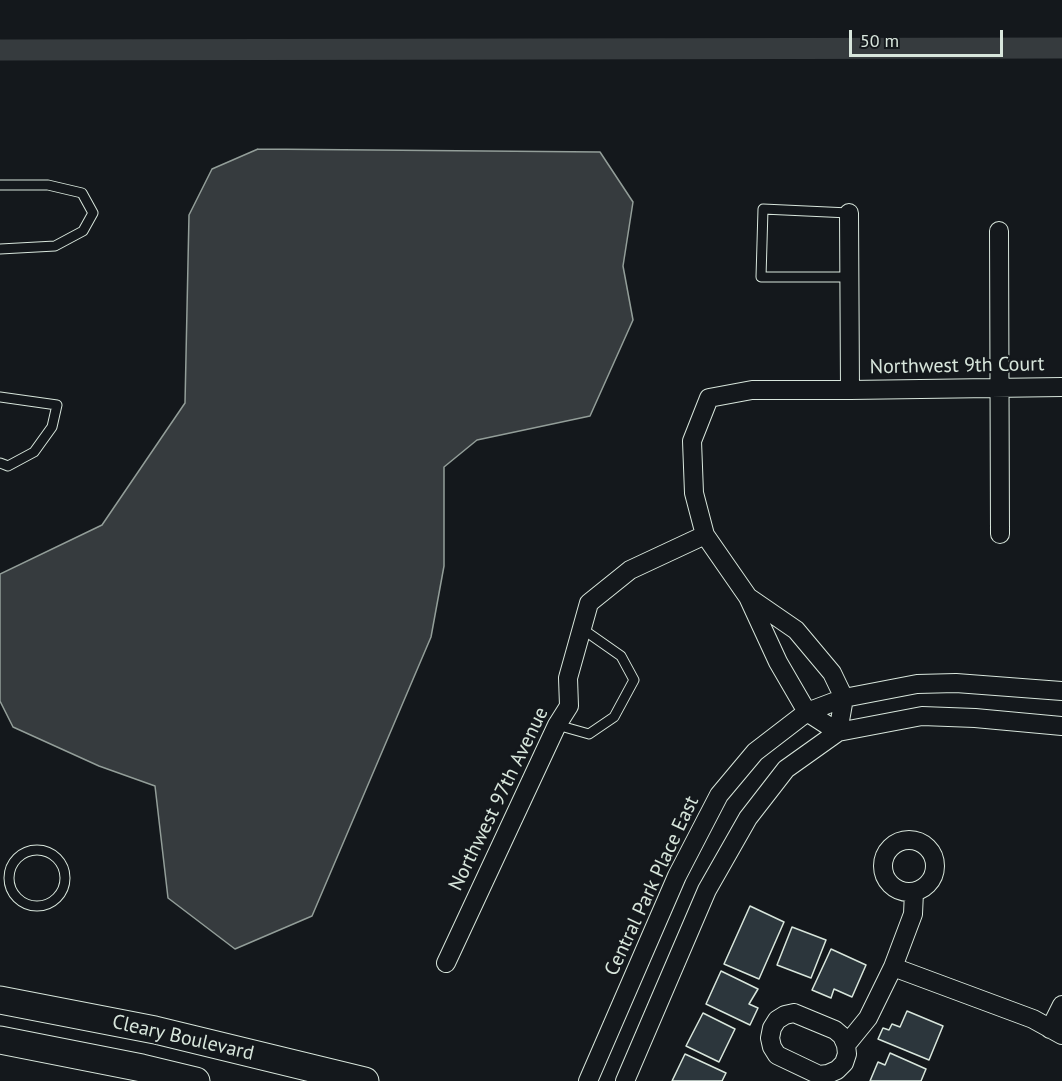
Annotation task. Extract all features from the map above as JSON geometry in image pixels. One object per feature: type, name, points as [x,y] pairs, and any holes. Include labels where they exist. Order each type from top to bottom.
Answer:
[{"type":"street","name":"Northwest 9th Court","points":[[849,213],[850,390],[1062,387]]},
{"type":"street","points":[[999,231],[1000,534]]},
{"type":"street","points":[[838,732],[807,712],[778,662],[748,597],[705,535],[694,493],[692,441],[709,398],[752,390],[850,390]]},
{"type":"street","name":"Northwest 97th Avenue","points":[[446,963],[557,725],[569,706],[568,678],[589,603],[630,570],[705,535]]},
{"type":"street","points":[[748,597],[796,630],[832,673],[844,698],[838,732]]},
{"type":"street","name":"Central Park Place East","points":[[588,1081],[678,876],[719,795],[755,752],[807,712],[844,698],[918,684],[956,683],[1062,691]]},
{"type":"street","points":[[625,1081],[706,890],[748,818],[786,769],[838,732],[921,716],[975,718],[1062,726]]},
{"type":"street","points":[[846,1045],[868,1018],[893,967],[914,914],[914,892]]},
{"type":"street","points":[[893,967],[1033,1019],[1056,1032],[1062,1005]]},
{"type":"street","name":"Cleary Boulevard","points":[[0,1000],[155,1030],[364,1081]]},
{"type":"street","name":"Cleary Boulevard","points":[[0,1040],[196,1081]]},
{"type":"lane","points":[[0,184],[48,185],[81,193],[93,213],[83,231],[55,246],[0,249]]},
{"type":"lane","points":[[849,213],[763,209],[761,277],[849,277]]},
{"type":"lane","points":[[0,397],[14,397],[57,405],[52,427],[34,452],[8,466],[0,463]]},
{"type":"lane","points":[[557,725],[589,734],[614,717],[634,680],[621,656],[581,628]]},
{"type":"lane","points":[[29,851],[48,852],[62,865],[64,883],[56,898],[48,903],[31,905],[16,895],[5,870],[21,855],[29,851]]},
{"type":"shaded area","points":[[258,149],[600,152],[633,202],[623,266],[633,320],[590,416],[477,440],[444,467],[444,566],[431,637],[312,916],[235,949],[168,898],[155,786],[99,766],[13,727],[0,701],[0,574],[102,525],[185,403],[189,215],[212,169]]},
{"type":"building","points":[[750,906],[784,922],[759,979],[724,964]]},
{"type":"building","points":[[792,927],[826,940],[811,978],[777,965]]},
{"type":"building","points":[[831,949],[866,965],[852,997],[834,989],[831,998],[812,990]]},
{"type":"building","points":[[721,971],[758,989],[749,1004],[758,1008],[750,1025],[706,1004]]},
{"type":"building","points":[[907,1011],[943,1026],[929,1060],[878,1039],[883,1028],[889,1030],[892,1024],[900,1027]]},
{"type":"building","points":[[703,1013],[735,1029],[719,1062],[686,1046]]},
{"type":"building","points":[[890,1053],[926,1069],[921,1081],[870,1081],[878,1062],[885,1065]]},
{"type":"building","points":[[685,1054],[726,1073],[722,1081],[672,1081]]},
{"type":"waterway","points":[[0,50],[1062,48]]}]
